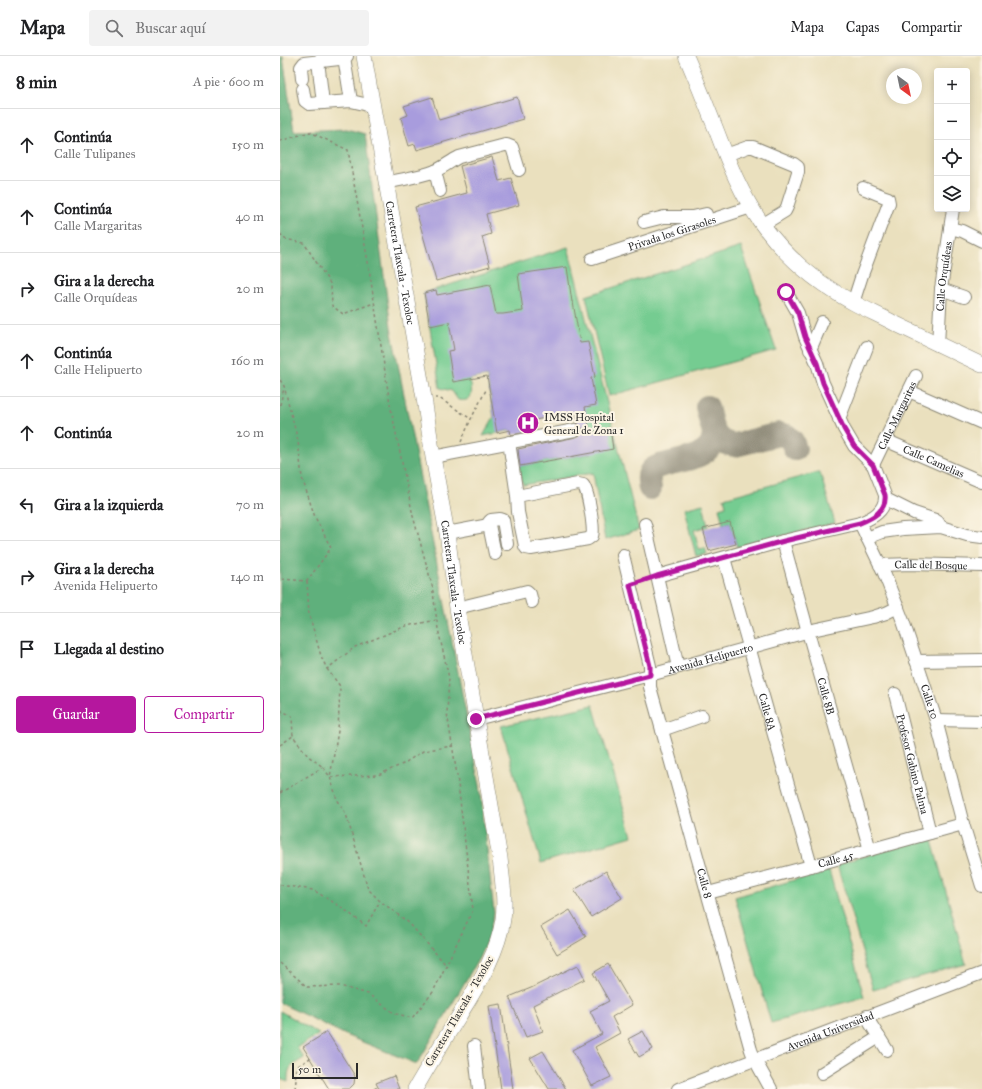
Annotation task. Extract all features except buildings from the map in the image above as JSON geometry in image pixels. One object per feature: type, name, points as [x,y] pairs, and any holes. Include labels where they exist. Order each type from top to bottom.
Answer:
[{"type":"main road","name":"Carretera Tlaxcala - Texoloc","points":[[364,56],[424,398],[500,858],[504,895],[503,918],[494,950],[473,991],[415,1089]]},
{"type":"main road","points":[[686,56],[726,155],[749,204],[762,225],[786,253],[833,291],[853,303],[982,365]]},
{"type":"street","points":[[351,101],[346,57],[306,62],[302,64],[302,84],[304,98],[307,103],[312,104],[351,101],[372,107]]},
{"type":"street","points":[[318,61],[323,103]]},
{"type":"street","points":[[386,183],[435,171],[448,165],[452,160],[459,157],[508,145],[512,147],[519,170]]},
{"type":"street","points":[[726,155],[748,147],[753,147],[798,167],[798,172],[785,211],[762,225]]},
{"type":"street","points":[[435,171],[440,190]]},
{"type":"street","points":[[853,303],[862,275],[890,203],[888,198],[863,188]]},
{"type":"street","points":[[644,222],[664,217],[695,217],[749,204]]},
{"type":"street","name":"Privada los Girasoles","points":[[592,259],[749,204]]},
{"type":"street","name":"Calle Orquídeas","points":[[938,344],[941,289],[952,212]]},
{"type":"street","points":[[950,228],[962,231],[982,241]]},
{"type":"street","points":[[941,289],[964,297]]},
{"type":"street","points":[[657,576],[784,541],[860,523],[871,518],[882,509],[886,499],[884,490],[873,465],[854,446],[839,418],[825,389],[817,363],[805,337],[798,313],[786,292]]},
{"type":"street","points":[[810,350],[822,322]]},
{"type":"street","points":[[839,418],[867,347]]},
{"type":"street","name":"Calle Margaritas","points":[[873,465],[916,376]]},
{"type":"street","points":[[909,391],[982,423]]},
{"type":"street","points":[[433,457],[575,430]]},
{"type":"street","name":"Calle Camelias","points":[[885,440],[982,482]]},
{"type":"street","points":[[509,442],[518,512],[526,548],[531,549],[588,539],[592,536],[593,531],[586,489],[583,485],[578,484],[516,496]]},
{"type":"street","points":[[886,499],[910,511],[935,520],[941,527]]},
{"type":"street","points":[[902,529],[910,511]]},
{"type":"street","points":[[495,554],[489,525],[489,522],[492,519],[500,518],[503,520],[507,544]]},
{"type":"street","name":"Calle 10","points":[[860,523],[880,564],[898,607],[936,720],[963,824],[982,886]]},
{"type":"street","points":[[645,524],[678,667]]},
{"type":"street","points":[[446,534],[489,525]]},
{"type":"street","points":[[867,538],[882,532],[902,529],[941,527],[967,535],[982,537]]},
{"type":"street","name":"Calle 8B","points":[[784,541],[808,632],[870,850]]},
{"type":"street","name":"Calle 8","points":[[623,555],[650,666],[650,687],[754,1060],[771,1089]]},
{"type":"street","name":"Calle 8A","points":[[724,558],[811,866]]},
{"type":"street","name":"Calle del Bosque","points":[[880,564],[982,566]]},
{"type":"street","points":[[458,608],[527,591],[530,594],[532,602]]},
{"type":"street","name":"Avenida Helipuerto","points":[[476,719],[650,675],[749,647],[873,617],[898,607]]},
{"type":"street","points":[[916,662],[982,660]]},
{"type":"street","name":"Profesor Gabino Palma","points":[[895,694],[930,833]]},
{"type":"street","points":[[662,730],[702,716]]},
{"type":"street","points":[[936,720],[982,721]]},
{"type":"street","name":"Calle 45","points":[[708,893],[963,824]]},
{"type":"street","name":"Avenida Universidad","points":[[678,1089],[982,973]]},
{"type":"street","points":[[866,1016],[887,1050]]},
{"type":"street","points":[[822,1073],[879,1038]]},
{"type":"street","points":[[474,1046],[479,1089]]},
{"type":"path","points":[[280,141],[310,132],[348,150],[375,302],[390,404],[413,516],[432,585],[437,620],[449,678],[447,713],[457,776],[473,910],[434,992],[412,1018],[394,1013],[368,994],[340,986],[308,986],[280,963]]},
{"type":"path","points":[[280,234],[284,239],[304,243],[331,285],[332,306],[343,314],[375,302]]},
{"type":"path","points":[[280,380],[284,386],[298,441],[302,478],[316,517],[331,548],[307,581],[309,614],[321,656],[340,686],[338,731],[330,777]]},
{"type":"path","points":[[280,405],[284,386]]},
{"type":"path","points":[[457,452],[471,419],[488,388]]},
{"type":"path","points":[[424,398],[439,398],[471,419]]},
{"type":"path","points":[[630,585],[657,576]]},
{"type":"path","points":[[280,579],[307,581]]},
{"type":"path","points":[[328,669],[355,647],[406,626],[437,620]]},
{"type":"path","points":[[280,710],[292,716],[293,736],[308,756],[323,767],[330,777],[337,799],[346,814],[368,888],[380,901],[409,923],[446,966]]},
{"type":"path","points":[[280,745],[293,736]]},
{"type":"path","points":[[330,777],[378,775],[403,764],[423,751],[452,746]]},
{"type":"path","points":[[280,793],[323,767]]},
{"type":"path","points":[[280,885],[313,890],[341,907],[366,926],[380,901]]},
{"type":"path","points":[[294,1089],[296,1080],[295,1072],[297,1067],[310,1058]]},
{"type":"path","points":[[374,1089],[378,1087]]},
{"type":"green space","points":[[280,57],[283,57],[294,131],[347,129],[365,134],[391,328],[480,785],[494,913],[489,935],[479,958],[417,1064],[350,1037],[280,1003]]},
{"type":"green space","name":"IMSS Hospital General de Zona 1","points":[[568,247],[639,530],[605,540],[593,473],[523,485],[519,466],[592,453],[582,417],[575,412],[525,421],[526,427],[483,436],[494,417],[487,376],[470,379],[472,391],[470,398],[467,400],[458,400],[452,391],[440,388],[424,293]]},
{"type":"green space","points":[[741,247],[776,350],[609,396],[586,296]]},
{"type":"green space","points":[[815,473],[820,473],[835,523],[737,547],[730,522],[723,524],[719,508],[726,506],[724,498]]},
{"type":"green space","points":[[703,504],[708,526],[694,530],[699,549],[705,548],[707,554],[696,556],[684,509]]},
{"type":"green space","points":[[593,705],[632,836],[541,863],[501,726]]},
{"type":"green space","points":[[931,837],[966,964],[873,990],[837,864]]},
{"type":"green space","points":[[829,870],[864,997],[771,1023],[735,897]]},
{"type":"green space","points":[[280,1011],[319,1034],[297,1048],[304,1058],[289,1070],[288,1082],[280,1079]]},
{"type":"taxiway","points":[[707,407],[714,432],[717,437],[727,444],[735,445],[779,434],[787,436],[792,441],[795,449]]},
{"type":"taxiway","points":[[650,488],[650,472],[661,465],[700,455],[708,449],[713,440],[714,434]]},
{"type":"place","name":"IMSS Hospital General de Zona 1","points":[[528,423]]},
{"type":"route","points":[[476,719],[650,675],[650,666],[630,585],[657,576],[784,541],[860,523],[871,518],[882,509],[886,499],[884,490],[873,465],[854,446],[844,429],[823,383],[817,363],[805,337],[798,313],[786,292]]}]
